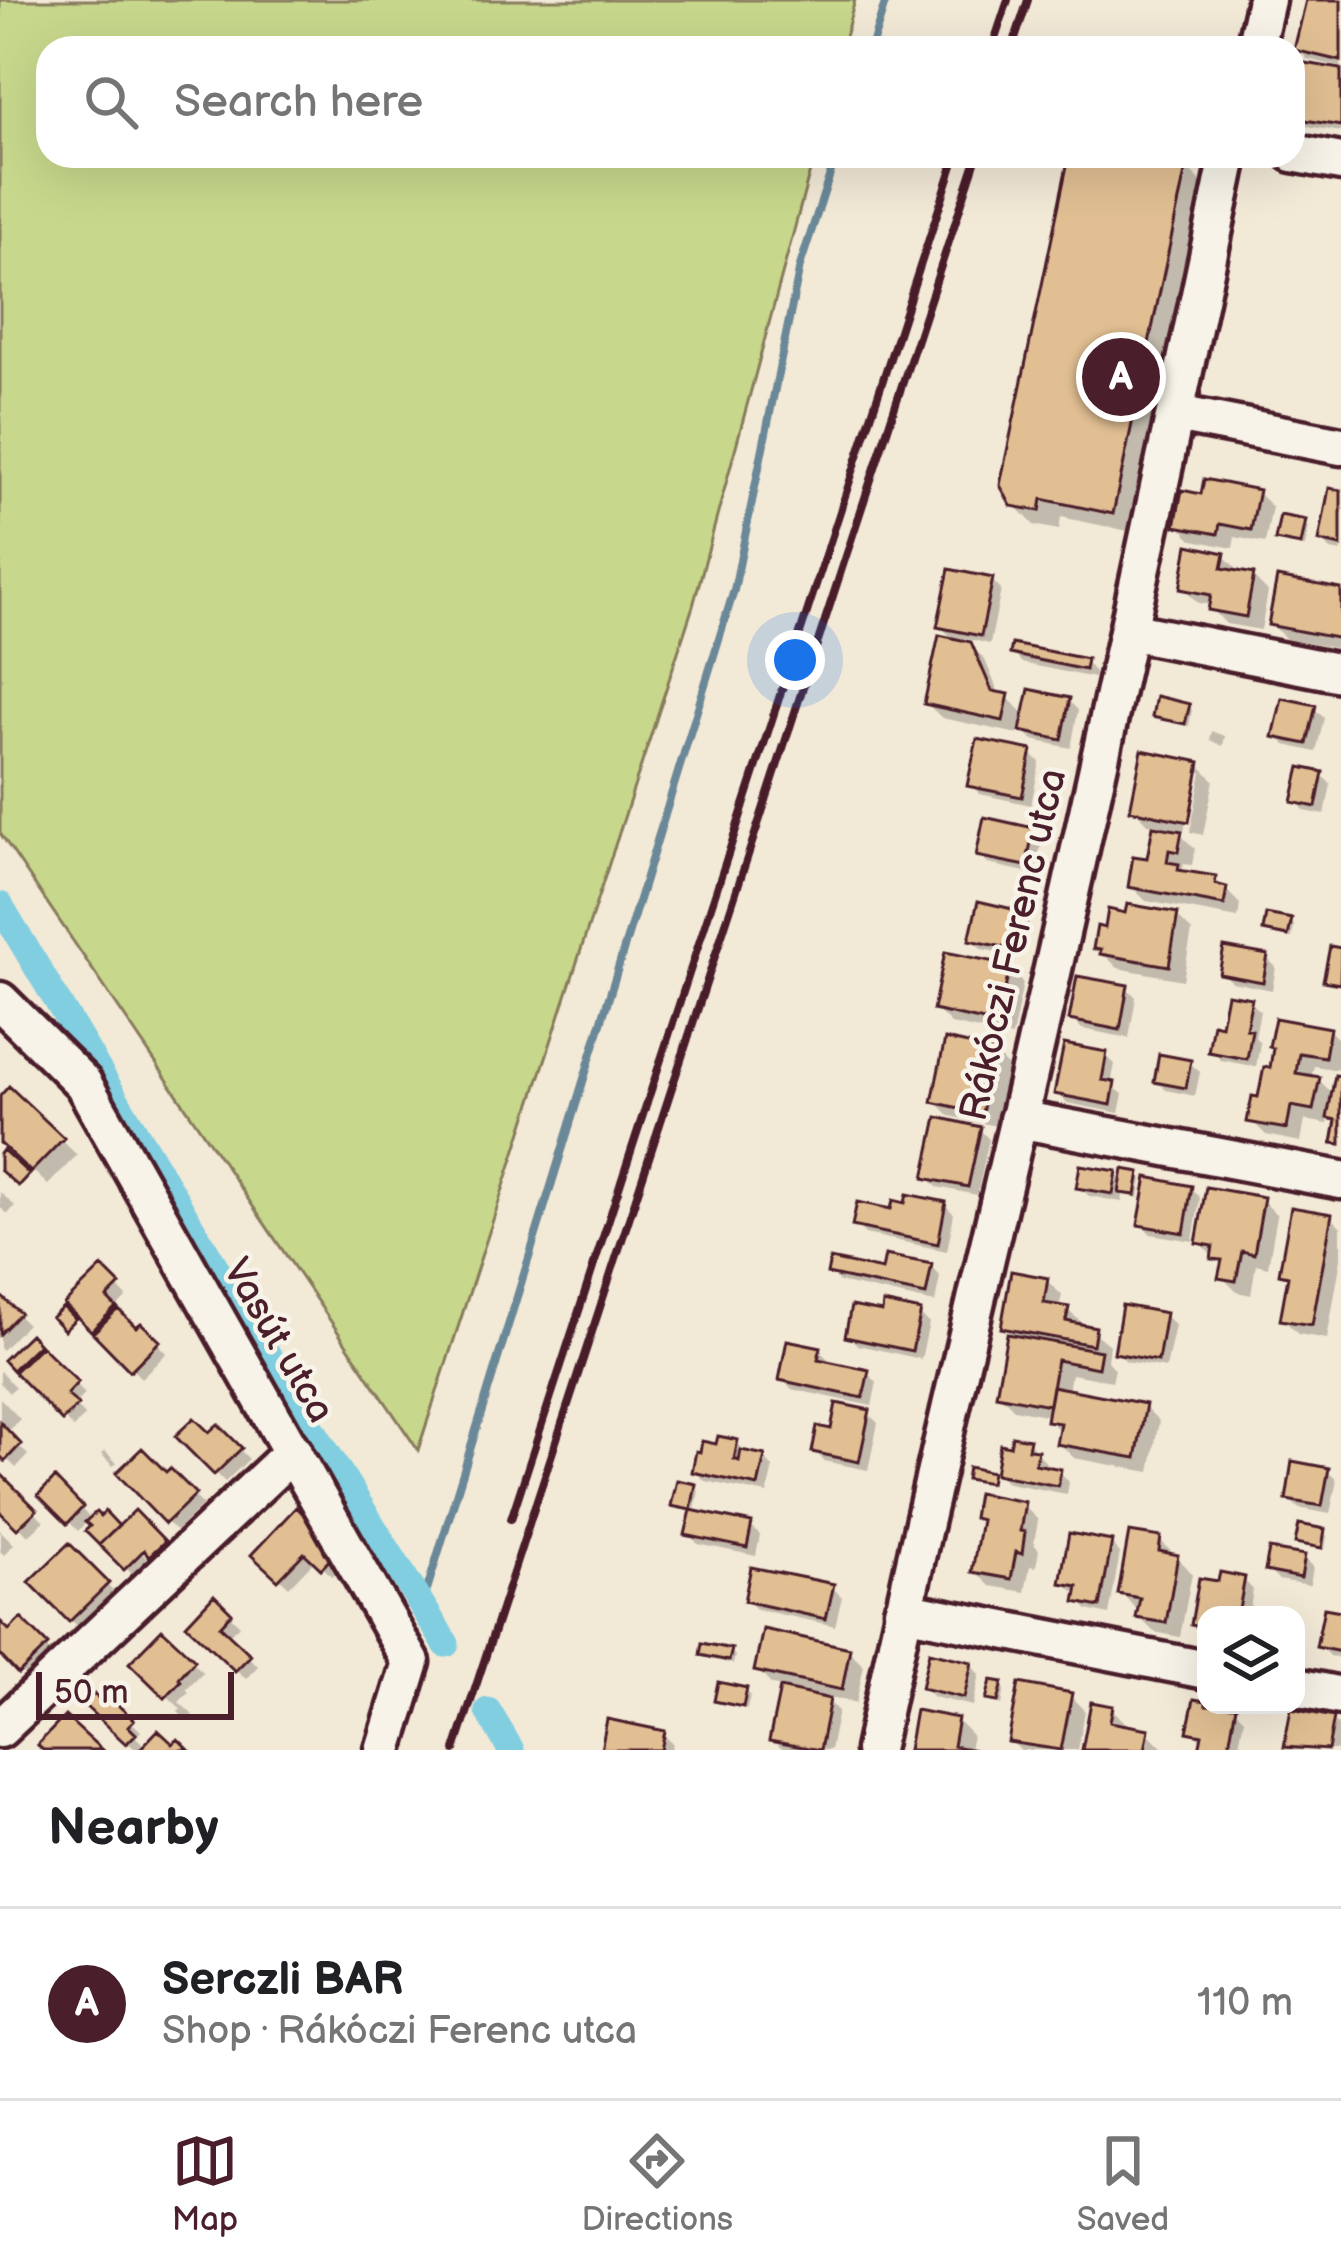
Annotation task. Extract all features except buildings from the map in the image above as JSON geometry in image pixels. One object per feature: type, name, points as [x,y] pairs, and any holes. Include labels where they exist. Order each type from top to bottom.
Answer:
[{"type":"street","points":[[1258,36],[1266,0]]},
{"type":"street","points":[[1305,155],[1341,162]]},
{"type":"street","name":"Rákóczi Ferenc utca","points":[[874,1750],[1128,631],[1227,168]]},
{"type":"street","points":[[1176,414],[1341,446]]},
{"type":"street","points":[[1128,631],[1341,673]]},
{"type":"street","name":"Vasút utca","points":[[0,1001],[83,1083],[411,1662],[384,1750]]},
{"type":"street","points":[[1018,1119],[1341,1180]]},
{"type":"street","points":[[0,1729],[293,1452]]},
{"type":"street","points":[[903,1610],[1197,1668]]},
{"type":"street","points":[[1305,1690],[1341,1696]]},
{"type":"green space","points":[[0,0],[855,0],[845,36],[36,36],[36,168],[811,168],[693,606],[418,1450],[0,833]]},
{"type":"waterway","points":[[875,36],[886,0]]},
{"type":"waterway","points":[[422,1606],[734,590],[800,266],[832,168]]},
{"type":"waterway","points":[[0,905],[446,1644]]},
{"type":"waterway","points":[[488,1711],[511,1750]]},
{"type":"railway","points":[[996,36],[1008,0]]},
{"type":"railway","points":[[1016,36],[1028,0]]},
{"type":"railway","points":[[511,1519],[952,168]]},
{"type":"railway","points":[[455,1750],[973,168]]},
{"type":"place","name":"Serczli BAR","points":[[1121,377]]}]
